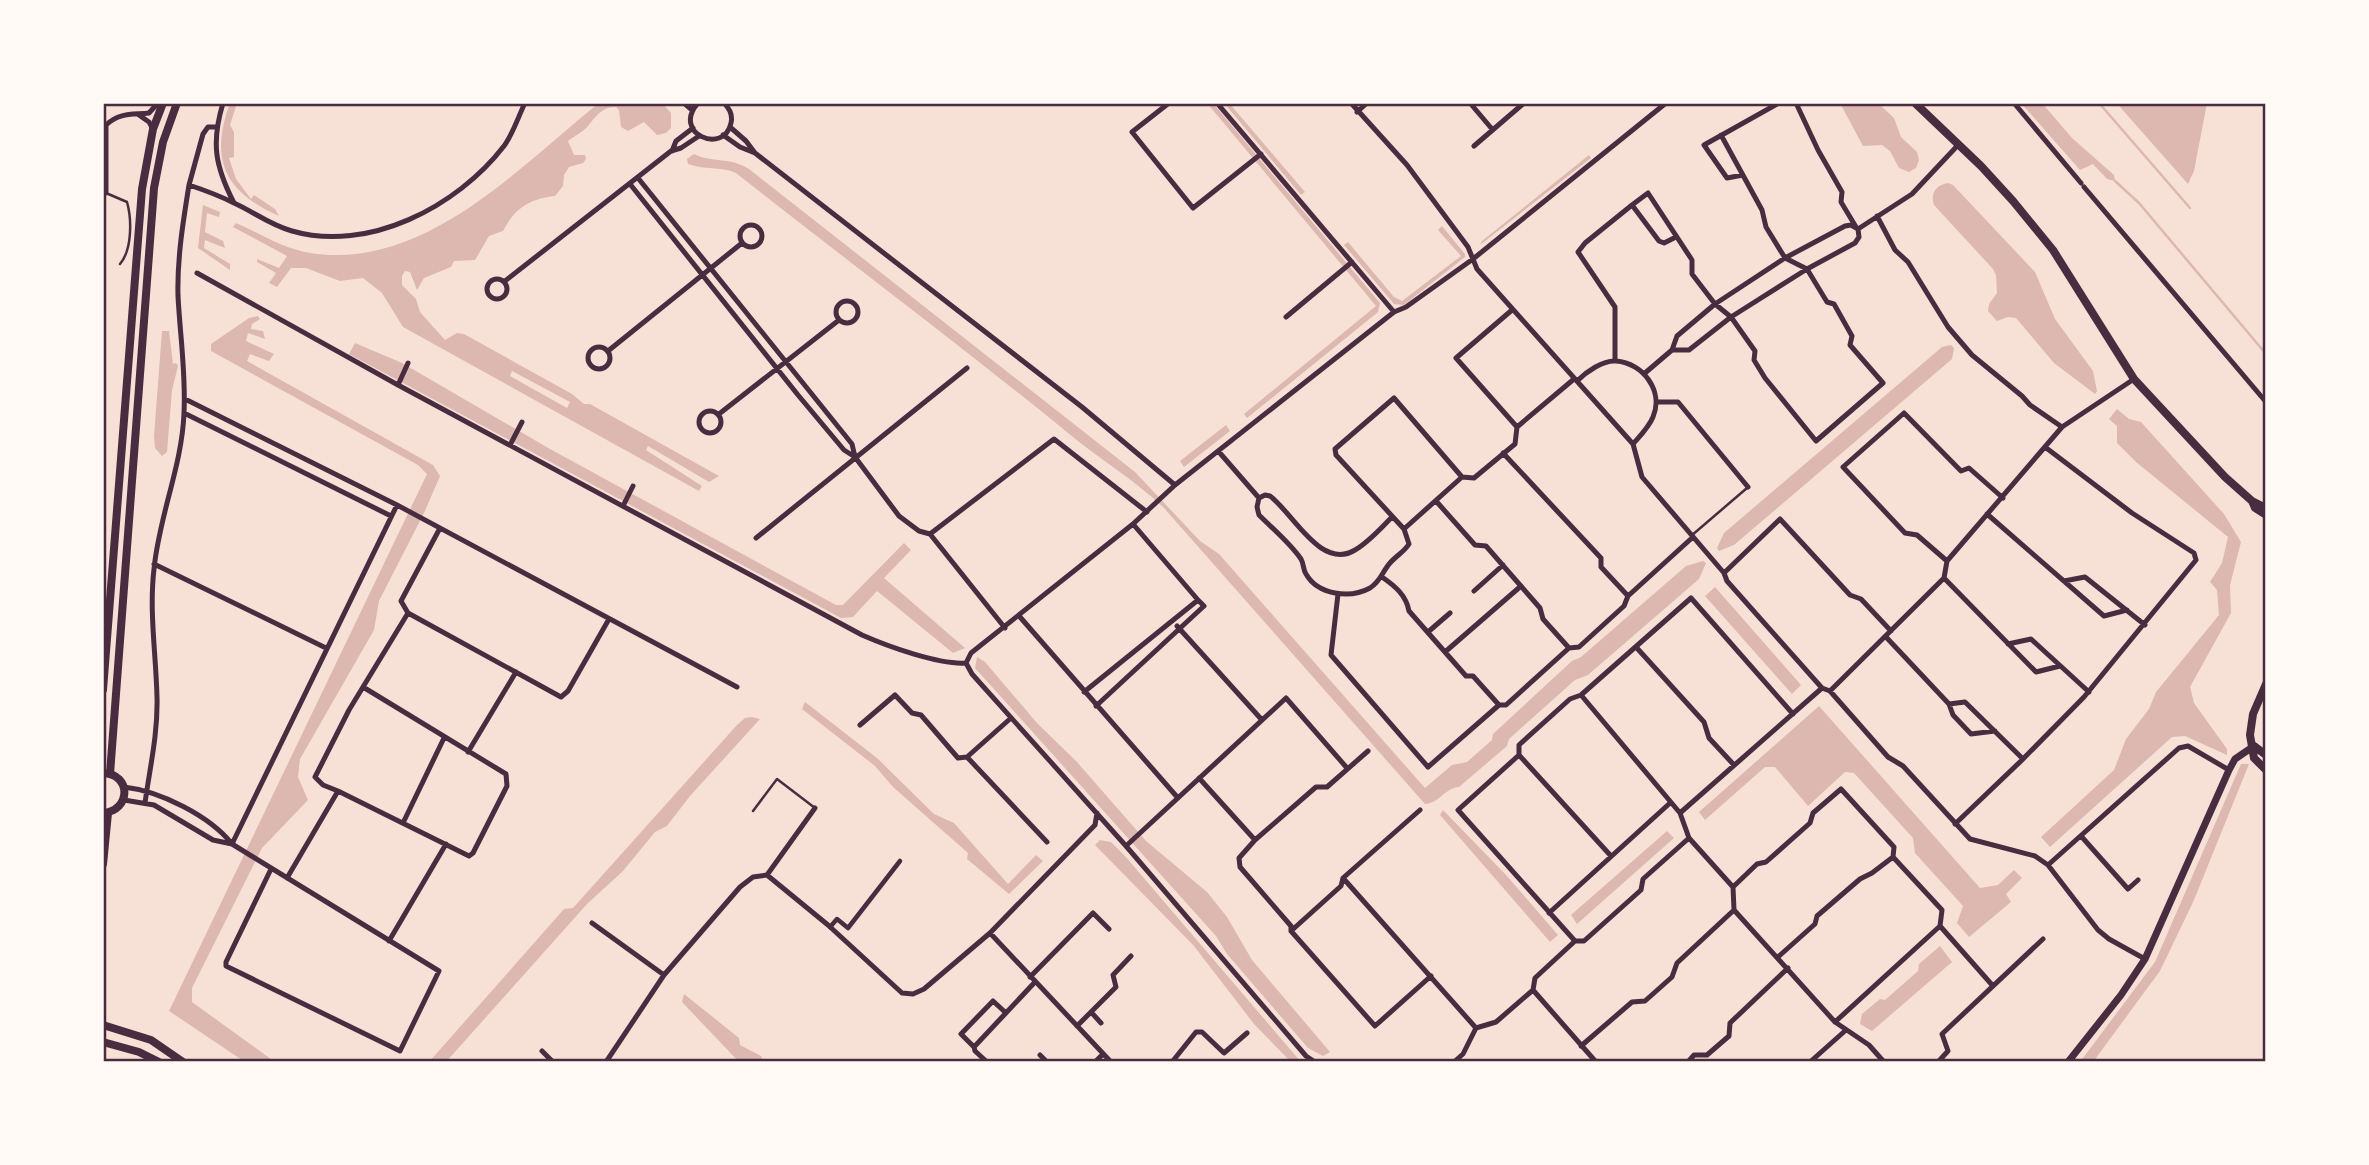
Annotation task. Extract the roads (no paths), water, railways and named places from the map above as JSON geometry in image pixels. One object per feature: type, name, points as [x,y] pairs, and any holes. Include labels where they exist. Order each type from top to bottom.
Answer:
[{"type":"main road","points":[[103,690],[142,189],[153,129],[161,103]]},
{"type":"main road","points":[[103,864],[106,813],[118,809],[124,800],[124,786],[119,778],[107,773],[154,188],[163,142],[177,103]]},
{"type":"main road","points":[[1915,103],[1959,144],[2013,201],[2053,250],[2134,379],[2225,477],[2252,501],[2266,508]]},
{"type":"main road","points":[[2252,501],[2255,508],[2266,515]]},
{"type":"main road","points":[[2266,684],[2250,725],[2254,758],[2266,770]]},
{"type":"main road","points":[[2254,746],[2266,755]]},
{"type":"main road","points":[[104,1026],[146,1038],[183,1062]]},
{"type":"main road","points":[[103,1042],[144,1054],[159,1062]]},
{"type":"street","points":[[106,193],[107,125],[125,114],[149,113],[161,103]]},
{"type":"street","points":[[223,103],[216,127],[216,152],[219,168],[234,203]]},
{"type":"street","points":[[190,185],[234,203],[269,222],[316,236],[359,234],[415,217],[475,177],[504,145],[525,103]]},
{"type":"street","points":[[684,103],[692,110]]},
{"type":"street","points":[[698,103],[692,110],[692,128],[699,136],[711,139],[723,135],[730,127],[730,110],[724,103]]},
{"type":"street","points":[[1169,103],[1132,132],[1193,208],[1260,155]]},
{"type":"street","points":[[1217,103],[1394,312]]},
{"type":"street","points":[[1351,103],[1407,166],[1468,247],[1477,269],[1633,444],[1642,477],[1724,573],[1727,581],[1822,688],[1830,691],[1888,758],[1903,766],[1970,839],[2035,856],[2048,864],[2098,930],[2145,959]]},
{"type":"street","points":[[1357,112],[1367,103]]},
{"type":"street","points":[[1470,103],[1492,130]]},
{"type":"street","points":[[1474,146],[1524,103]]},
{"type":"street","points":[[966,663],[971,653],[1020,617],[1133,524],[1175,485],[1394,312],[1406,307],[1473,259],[1666,103]]},
{"type":"street","points":[[1743,175],[1727,178],[1704,145],[1779,103]]},
{"type":"street","points":[[1672,350],[1689,350],[1731,317],[1807,269],[1855,243],[1859,237],[1858,229],[1841,202],[1842,192],[1796,103]]},
{"type":"street","points":[[2014,103],[2266,402]]},
{"type":"street","points":[[730,110],[736,104]]},
{"type":"street","points":[[136,113],[149,122],[153,129]]},
{"type":"street","points":[[145,803],[157,720],[151,596],[154,565],[161,521],[182,440],[185,399],[178,296],[182,227],[203,134],[208,127],[216,127]]},
{"type":"street","points":[[730,127],[755,153],[1082,407],[1175,485]]},
{"type":"street","points":[[671,151],[676,141],[692,128]]},
{"type":"street","points":[[723,135],[740,147],[755,153]]},
{"type":"street","points":[[1615,361],[1615,307],[1578,252],[1584,243],[1648,192],[1692,260],[1692,274],[1715,304],[1731,317],[1755,351],[1754,360],[1765,378],[1816,441],[1884,383],[1850,345],[1852,336],[1834,304],[1827,302],[1807,269],[1785,258],[1766,227],[1762,210],[1721,135]]},
{"type":"street","points":[[505,281],[671,151],[699,136]]},
{"type":"street","points":[[1858,229],[1912,194],[1959,144]]},
{"type":"street","points":[[638,178],[852,444],[855,457]]},
{"type":"street","points":[[629,184],[844,450],[855,457],[899,516],[919,531],[930,534],[1005,628]]},
{"type":"street","points":[[1632,205],[1659,242],[1664,243],[1676,237]]},
{"type":"street","points":[[1877,216],[1895,250],[1908,262],[1948,327],[1972,355],[2030,405],[2062,427]]},
{"type":"street","points":[[751,225],[760,229],[763,237],[757,246],[751,248],[742,243],[740,235],[745,227],[751,225]]},
{"type":"street","points":[[1645,373],[1672,350],[1677,336],[1715,304],[1785,258],[1845,226],[1851,225],[1858,229]]},
{"type":"street","points":[[608,351],[742,243]]},
{"type":"street","points":[[1286,317],[1352,262]]},
{"type":"street","points":[[197,273],[884,645],[953,663],[966,663]]},
{"type":"street","points":[[844,300],[853,302],[858,309],[855,319],[847,323],[839,320],[835,313],[837,305],[844,300]]},
{"type":"street","points":[[1513,310],[1456,358],[1517,427]]},
{"type":"street","points":[[719,414],[839,320]]},
{"type":"street","points":[[600,347],[608,351],[608,366],[600,370],[591,366],[588,356],[592,349],[600,347]]},
{"type":"street","points":[[1259,498],[1259,515],[1301,559],[1305,573],[1317,585],[1338,594],[1351,594],[1369,588],[1382,577],[1390,562],[1409,544],[1404,529],[1336,455],[1335,449],[1394,398],[1462,477],[1474,478],[1515,444],[1517,427],[1576,380],[1604,364],[1615,361],[1645,373],[1653,386],[1657,402],[1653,417],[1633,444]]},
{"type":"street","points":[[398,383],[407,364]]},
{"type":"street","points":[[756,538],[967,368]]},
{"type":"street","points":[[1830,691],[1944,579],[1947,561],[2062,427],[2134,379]]},
{"type":"street","points":[[185,399],[397,505],[737,687]]},
{"type":"street","points":[[1657,402],[1678,402],[1748,487]]},
{"type":"street","points":[[714,411],[719,414],[722,424],[719,430],[711,433],[703,430],[699,423],[703,413],[714,411]]},
{"type":"street","points":[[184,413],[391,516]]},
{"type":"street","points":[[1947,561],[1917,535],[1905,533],[1843,467],[1904,413],[1962,471],[1969,468],[2003,498]]},
{"type":"street","points":[[511,443],[522,422]]},
{"type":"street","points":[[930,534],[1054,439],[1147,512]]},
{"type":"street","points":[[1955,824],[2089,692],[2196,561],[2194,553],[2132,513],[2045,447]]},
{"type":"street","points":[[1219,452],[1259,498]]},
{"type":"street","points":[[1503,453],[1601,558],[1601,567],[1628,596]]},
{"type":"street","points":[[1404,529],[1462,477]]},
{"type":"street","points":[[624,505],[633,486]]},
{"type":"street","points":[[1259,498],[1270,496],[1321,550],[1341,555],[1357,549],[1392,517]]},
{"type":"street","points":[[1436,501],[1475,545],[1486,546],[1540,608],[1543,619],[1569,648]]},
{"type":"street","points":[[232,845],[397,505]]},
{"type":"street","points":[[1987,514],[2104,616],[2127,610]]},
{"type":"street","points":[[1724,573],[1780,519],[1850,595],[1861,599],[1891,631]]},
{"type":"street","points":[[1097,706],[1204,606],[1133,524]]},
{"type":"street","points":[[440,528],[401,601],[408,613],[516,672],[561,696],[565,695],[609,619]]},
{"type":"street","points":[[1338,594],[1331,655],[1428,767],[1499,705],[1506,705],[1569,648],[1579,647],[1624,606],[1628,596],[1692,537]]},
{"type":"street","points":[[154,565],[326,648]]},
{"type":"street","points":[[1475,591],[1503,565]]},
{"type":"street","points":[[1382,577],[1390,581],[1407,600],[1409,611],[1466,676],[1473,676],[1499,705]]},
{"type":"street","points":[[2064,581],[2085,577],[2145,625]]},
{"type":"street","points":[[1944,579],[2036,672],[2060,666]]},
{"type":"street","points":[[1445,652],[1521,586]]},
{"type":"street","points":[[1611,856],[1519,755],[1519,745],[1570,699],[1581,695],[1691,598],[1793,714]]},
{"type":"street","points":[[1084,692],[1198,600]]},
{"type":"street","points":[[363,687],[506,774],[507,786],[469,856],[323,785],[316,777],[349,710],[408,613]]},
{"type":"street","points":[[1428,632],[1450,613]]},
{"type":"street","points":[[1020,617],[1178,798]]},
{"type":"street","points":[[1173,621],[1262,720]]},
{"type":"street","points":[[1886,637],[1949,704],[1953,715],[1971,734],[1995,731]]},
{"type":"street","points":[[2008,644],[2031,639],[2089,692]]},
{"type":"street","points":[[1636,647],[1704,722],[1709,738],[1734,765]]},
{"type":"street","points":[[966,663],[972,674],[1127,845],[1306,1056],[1315,1062]]},
{"type":"street","points":[[468,752],[516,672]]},
{"type":"street","points":[[1680,813],[1822,688]]},
{"type":"street","points":[[860,725],[895,695],[912,713],[921,715],[958,758],[967,757],[1011,718]]},
{"type":"street","points":[[1581,695],[1680,813],[1689,838],[1733,887],[1734,909],[1835,1022],[1869,1045],[1884,1062]]},
{"type":"street","points":[[1127,845],[1286,698],[1347,768]]},
{"type":"street","points":[[1949,704],[1965,702],[2023,759]]},
{"type":"street","points":[[403,823],[444,738]]},
{"type":"street","points":[[2048,864],[2184,746],[2229,770]]},
{"type":"street","points":[[2068,1062],[2145,959],[2229,770],[2235,759],[2254,746]]},
{"type":"street","points":[[1368,751],[1326,788],[1316,787],[1255,840],[1239,858],[1240,867],[1291,926],[1291,931],[1375,1026],[1431,976]]},
{"type":"street","points":[[1519,755],[1458,810],[1575,941]]},
{"type":"street","points":[[967,757],[1047,842]]},
{"type":"street","points":[[1199,778],[1255,840]]},
{"type":"street","points":[[124,786],[147,791],[170,801],[220,829],[232,845]]},
{"type":"street","points":[[1733,887],[1757,864],[1766,862],[1810,823],[1813,813],[1841,789],[1894,847],[1893,856],[1860,879],[1817,916],[1815,924],[1777,957]]},
{"type":"street","points":[[287,878],[338,791]]},
{"type":"street","points":[[124,800],[165,810],[213,839],[232,845],[439,971],[400,1051],[226,966],[271,869]]},
{"type":"street","points":[[1549,912],[1670,803]]},
{"type":"street","points":[[606,1062],[664,975],[740,887],[753,877],[766,875],[816,808]]},
{"type":"street","points":[[1291,931],[1341,886],[1343,878],[1420,810]]},
{"type":"street","points":[[766,875],[830,927],[902,993],[913,994],[924,989],[990,933],[1095,825],[1097,813]]},
{"type":"street","points":[[2081,836],[2128,889],[2138,880]]},
{"type":"street","points":[[1454,1062],[1463,1054],[1476,1028],[1496,1022],[1533,990],[1535,978],[1575,941],[1584,941],[1641,890],[1643,879],[1689,838]]},
{"type":"street","points":[[389,940],[446,844]]},
{"type":"street","points":[[1835,1022],[1940,926],[1942,909],[1893,856]]},
{"type":"street","points":[[830,927],[836,919],[848,928],[900,861]]},
{"type":"street","points":[[1343,878],[1476,1028]]},
{"type":"street","points":[[1581,1046],[1632,1002],[1645,1001],[1672,977],[1677,962],[1734,909]]},
{"type":"street","points":[[974,1047],[1093,913],[1109,929]]},
{"type":"street","points":[[592,923],[664,975]]},
{"type":"street","points":[[1940,926],[1993,986]]},
{"type":"street","points":[[990,933],[1111,1062]]},
{"type":"street","points":[[1938,1062],[1947,1054],[1949,1048],[1942,1034],[2043,939]]},
{"type":"street","points":[[1077,1026],[1116,987],[1113,975],[1131,956]]},
{"type":"street","points":[[1688,1062],[1695,1055],[1707,1055],[1729,1036],[1730,1023],[1788,968]]},
{"type":"street","points":[[1533,990],[1596,1062]]},
{"type":"street","points":[[987,1062],[961,1034],[993,1001],[1006,1013]]},
{"type":"street","points":[[1091,1012],[1101,1023]]},
{"type":"street","points":[[1810,1062],[1846,1030]]},
{"type":"street","points":[[1172,1062],[1196,1032],[1202,1032],[1224,1053],[1247,1033]]},
{"type":"street","points":[[542,1051],[553,1062]]},
{"type":"street","points":[[1095,1062],[1103,1054]]},
{"type":"street","points":[[1040,1055],[1047,1062]]},
{"type":"lane","points":[[106,193],[127,202],[130,213],[126,257],[120,264]]},
{"type":"lane","points":[[1692,537],[1748,487]]},
{"type":"lane","points":[[753,811],[778,779],[816,808]]},
{"type":"waterway","points":[[2099,103],[2190,208]]},
{"type":"waterway","points":[[2115,181],[2139,203],[2266,354]]}]
